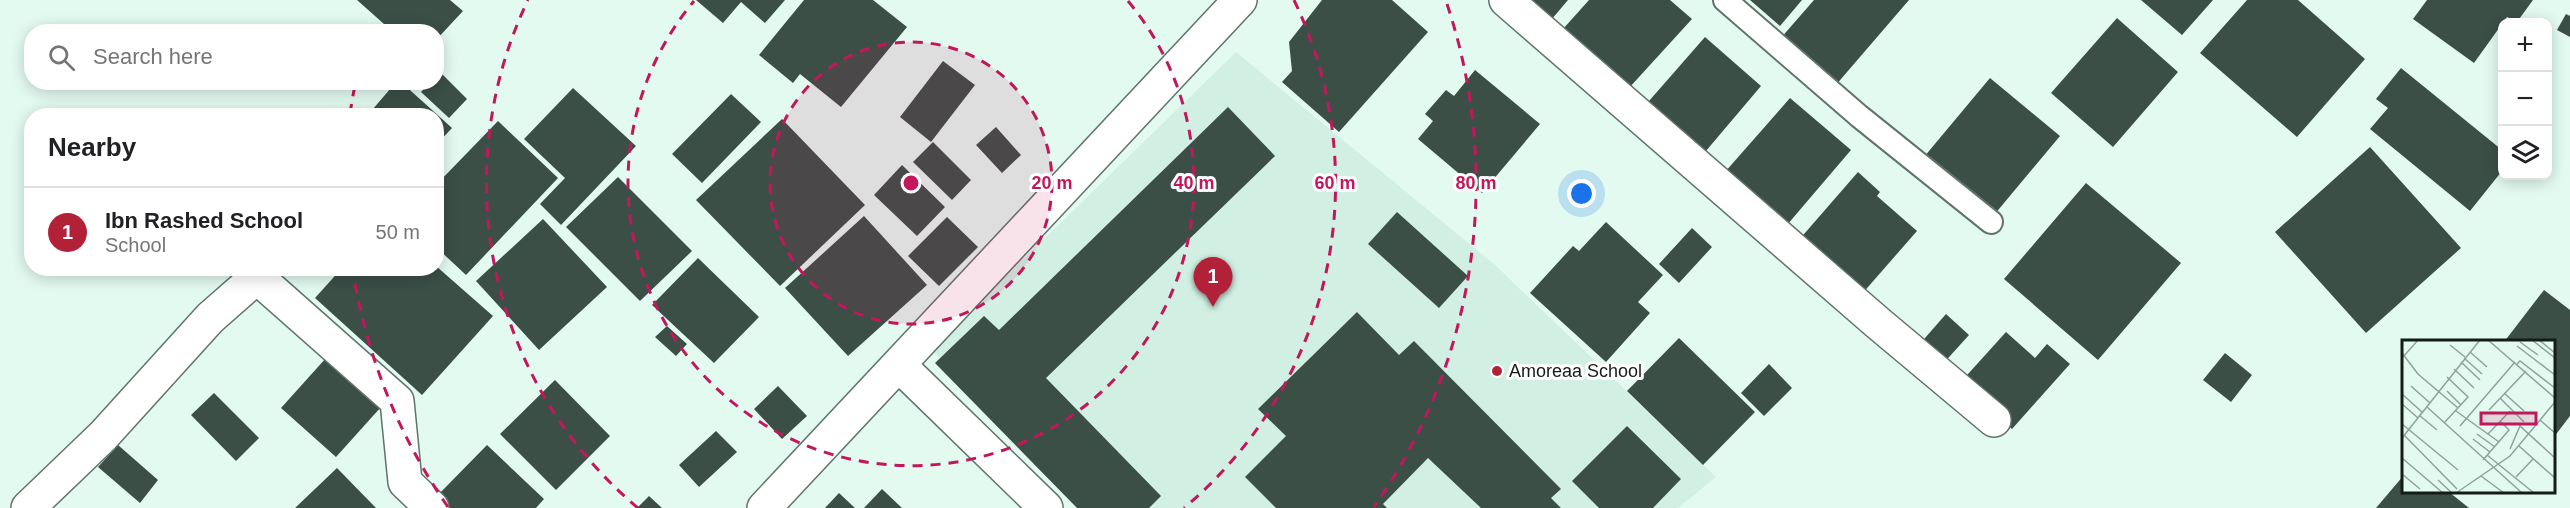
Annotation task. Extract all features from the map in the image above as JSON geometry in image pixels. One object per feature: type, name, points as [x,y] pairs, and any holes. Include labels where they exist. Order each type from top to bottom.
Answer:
[{"type":"street","points":[[764,508],[1240,0]]},
{"type":"street","points":[[1506,0],[1878,323],[1994,420]]},
{"type":"street","points":[[28,508],[103,436],[210,318],[259,276]]},
{"type":"street","points":[[265,276],[397,401],[405,482],[432,508]]},
{"type":"street","points":[[899,365],[1046,508]]},
{"type":"lane","points":[[1725,0],[1859,116],[1991,222]]},
{"type":"shaded area","points":[[1236,52],[1495,265],[1716,477],[1678,508],[1085,508],[931,349]]},
{"type":"building","points":[[357,0],[450,0],[463,11],[444,31],[444,24],[384,24]]},
{"type":"building","points":[[696,0],[785,0],[765,23],[741,2],[723,23]]},
{"type":"building","points":[[804,0],[873,0],[907,27],[841,107],[800,74],[793,83],[759,55]]},
{"type":"building","points":[[1322,0],[1392,0],[1428,32],[1339,132],[1282,82],[1292,71],[1289,42]]},
{"type":"building","points":[[1515,0],[1568,0],[1546,26]]},
{"type":"building","points":[[1589,0],[1670,0],[1692,19],[1629,88],[1563,29]]},
{"type":"building","points":[[1750,0],[1802,0],[1780,26]]},
{"type":"building","points":[[1814,0],[1909,0],[1835,86],[1780,39]]},
{"type":"building","points":[[2141,0],[2213,0],[2182,35]]},
{"type":"building","points":[[2247,0],[2298,0],[2365,59],[2297,137],[2200,53]]},
{"type":"building","points":[[2427,0],[2533,0],[2520,18],[2498,18],[2498,30],[2474,63],[2413,19]]},
{"type":"building","points":[[2566,14],[2570,16],[2570,37],[2557,30]]},
{"type":"building","points":[[2117,18],[2178,72],[2113,147],[2051,93]]},
{"type":"building","points":[[1705,37],[1761,86],[1700,158],[1642,109]]},
{"type":"building","points":[[943,61],[975,85],[931,142],[900,117]]},
{"type":"building","points":[[2401,68],[2498,147],[2498,176],[2470,211],[2370,129],[2388,108],[2376,99]]},
{"type":"building","points":[[1475,70],[1540,124],[1482,193],[1418,139],[1433,121],[1425,114],[1446,90],[1454,96]]},
{"type":"building","points":[[444,76],[467,99],[449,118],[444,113],[444,108],[438,108],[421,92],[423,90],[444,90]]},
{"type":"building","points":[[1990,78],[2060,136],[1994,215],[1924,157]]},
{"type":"building","points":[[573,88],[636,146],[561,225],[540,204],[565,178],[524,139]]},
{"type":"building","points":[[389,90],[410,90],[430,108],[374,108]]},
{"type":"building","points":[[731,94],[761,122],[702,183],[672,154]]},
{"type":"building","points":[[1790,98],[1851,150],[1787,225],[1725,172]]},
{"type":"building","points":[[1228,107],[1275,156],[1046,378],[1161,496],[1149,508],[1077,508],[935,363],[984,316],[999,330]]},
{"type":"building","points":[[782,119],[865,205],[780,286],[696,200]]},
{"type":"building","points":[[444,121],[452,128],[444,136]]},
{"type":"building","points":[[498,121],[558,178],[466,275],[444,254],[444,177]]},
{"type":"building","points":[[996,127],[1021,155],[1002,173],[976,145]]},
{"type":"building","points":[[933,142],[971,180],[952,200],[913,162]]},
{"type":"building","points":[[2370,147],[2461,248],[2366,333],[2275,232]]},
{"type":"building","points":[[902,165],[945,207],[917,236],[874,195]]},
{"type":"building","points":[[1858,172],[1880,192],[1877,196],[1917,231],[1861,295],[1798,241]]},
{"type":"building","points":[[618,177],[692,251],[640,301],[566,227]]},
{"type":"building","points":[[2086,183],[2181,263],[2098,360],[2004,279]]},
{"type":"building","points":[[1397,212],[1468,276],[1439,308],[1368,244]]},
{"type":"building","points":[[864,216],[927,285],[848,356],[785,288]]},
{"type":"building","points":[[947,217],[978,247],[939,286],[908,256]]},
{"type":"building","points":[[543,219],[607,287],[539,350],[476,281]]},
{"type":"building","points":[[1606,222],[1663,275],[1638,302],[1650,313],[1606,362],[1530,293],[1573,246],[1579,251]]},
{"type":"building","points":[[1692,228],[1712,247],[1679,283],[1659,264]]},
{"type":"building","points":[[698,258],[759,317],[714,363],[652,305]]},
{"type":"building","points":[[444,273],[493,316],[422,395],[315,298],[335,276],[444,276]]},
{"type":"building","points":[[2544,290],[2570,310],[2570,416],[2555,436],[2555,340],[2506,340]]},
{"type":"building","points":[[1357,312],[1399,355],[1414,341],[1561,489],[1551,498],[1561,508],[1481,508],[1428,458],[1383,504],[1387,508],[1276,508],[1245,477],[1286,436],[1258,409]]},
{"type":"building","points":[[1946,314],[1969,335],[1941,366],[1918,346]]},
{"type":"building","points":[[667,326],[687,344],[676,356],[655,337]]},
{"type":"building","points":[[2006,332],[2035,358],[2047,344],[2070,364],[2012,429],[1959,384]]},
{"type":"building","points":[[1679,338],[1755,412],[1703,465],[1627,391]]},
{"type":"building","points":[[2225,353],[2252,375],[2231,402],[2203,380]]},
{"type":"building","points":[[326,358],[381,407],[336,457],[281,408]]},
{"type":"building","points":[[1769,364],[1792,388],[1764,416],[1741,393]]},
{"type":"building","points":[[555,380],[610,436],[556,490],[500,434]]},
{"type":"building","points":[[778,386],[807,416],[782,439],[754,409]]},
{"type":"building","points":[[214,393],[259,438],[236,461],[191,415]]},
{"type":"building","points":[[1627,426],[1681,479],[1653,508],[1599,508],[1572,481]]},
{"type":"building","points":[[716,431],[737,452],[699,487],[679,465]]},
{"type":"building","points":[[118,445],[158,480],[140,503],[98,467]]},
{"type":"building","points":[[487,445],[544,499],[536,508],[449,508],[437,496]]},
{"type":"building","points":[[337,468],[376,508],[295,508]]},
{"type":"building","points":[[2402,477],[2402,493],[2450,493],[2469,508],[2376,508]]},
{"type":"building","points":[[882,489],[902,508],[864,508]]},
{"type":"building","points":[[839,493],[855,508],[825,508]]},
{"type":"building","points":[[649,496],[662,508],[637,508]]},
{"type":"place","name":"Ibn Rashed School","points":[[1213,307]]},
{"type":"place","name":"Amoreaa School","points":[[1497,371]]}]
